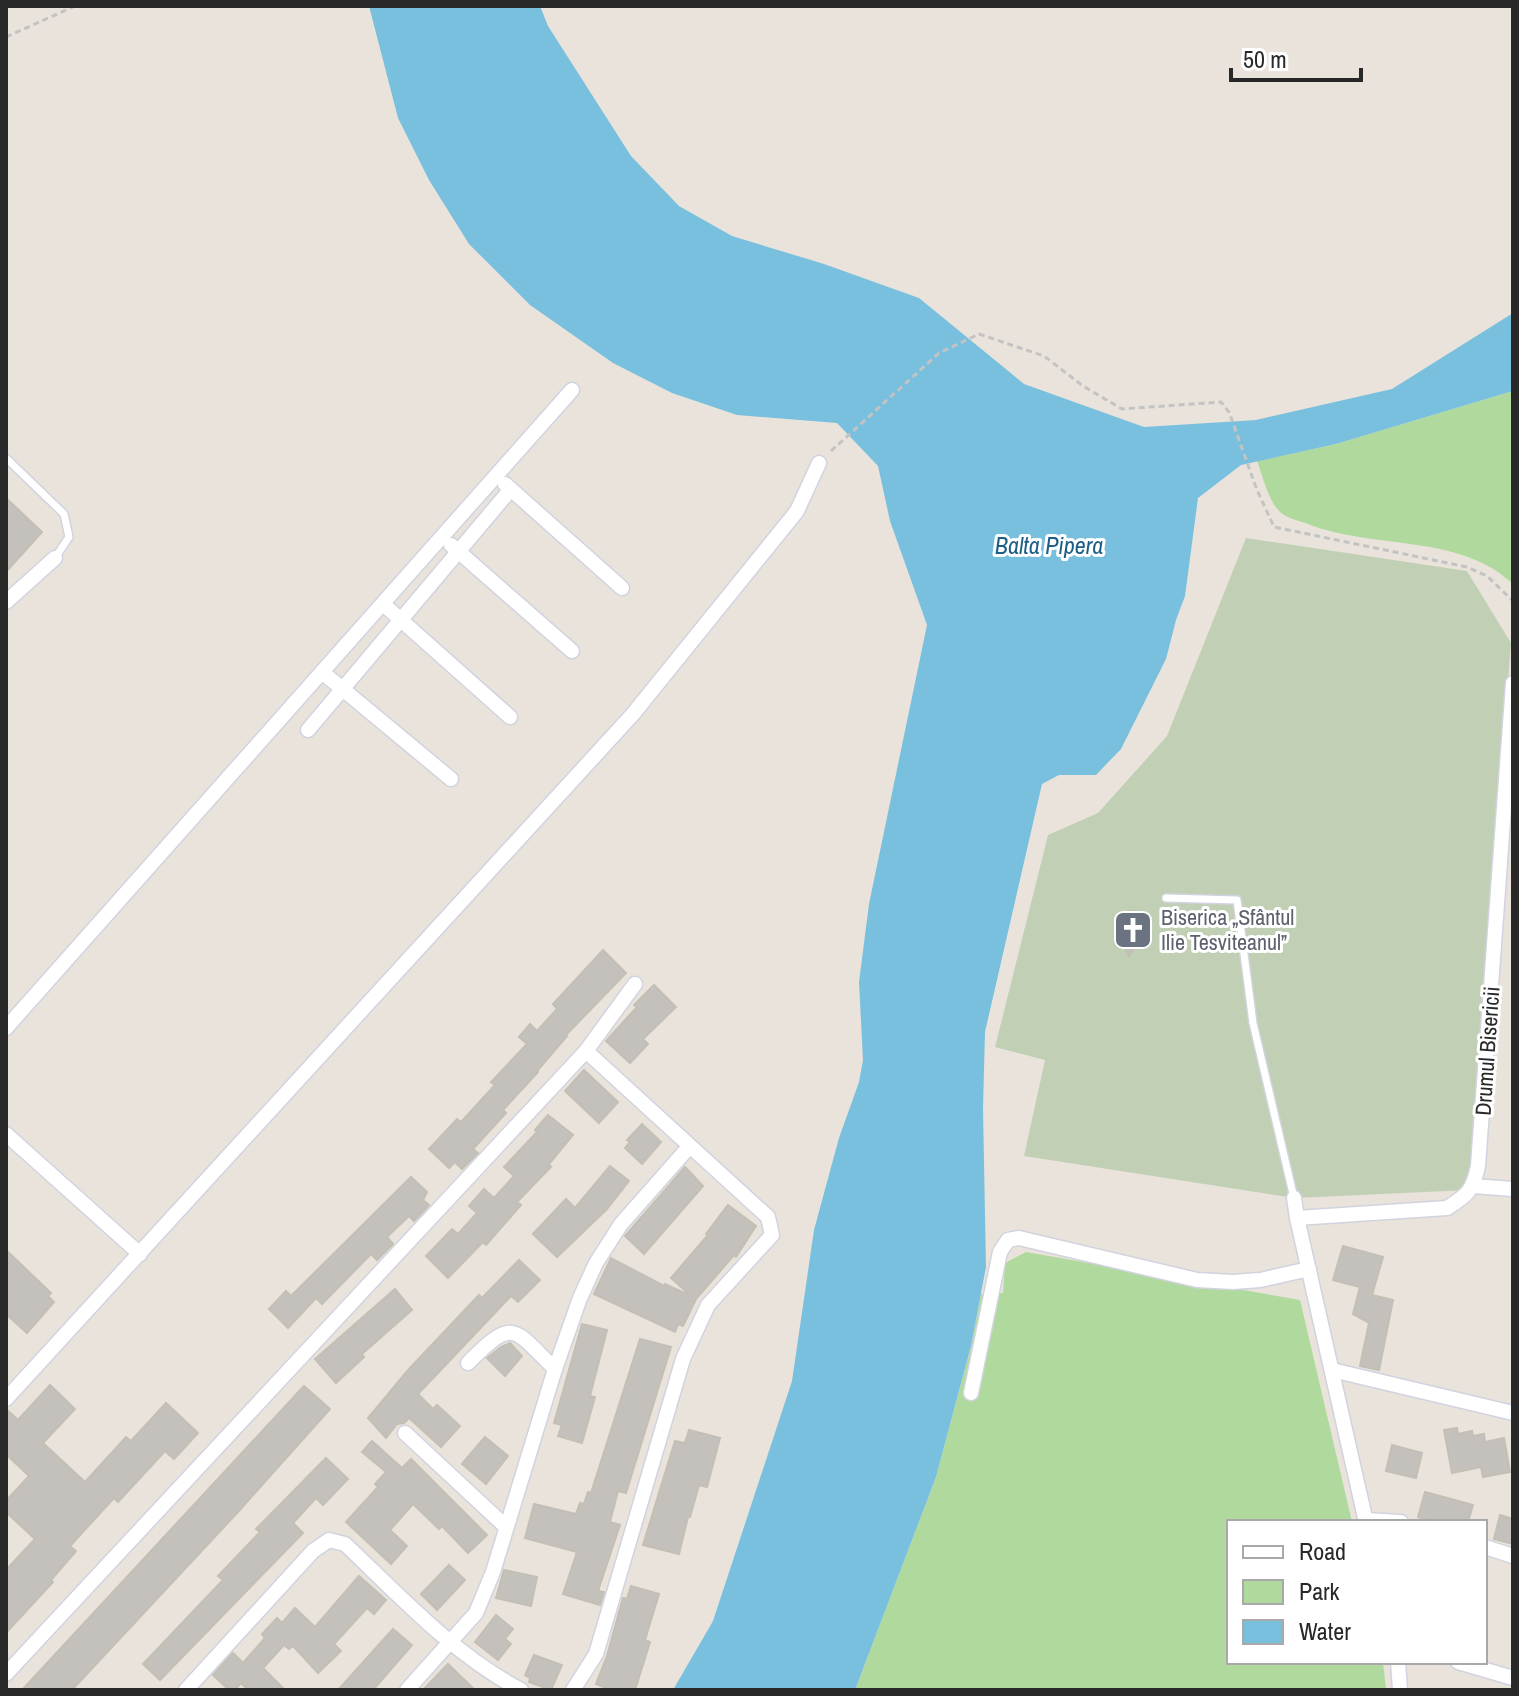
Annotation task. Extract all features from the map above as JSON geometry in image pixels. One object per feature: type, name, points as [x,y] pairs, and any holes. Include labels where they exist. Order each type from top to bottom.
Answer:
[{"type":"street","points":[[6,1028],[572,390]]},
{"type":"street","points":[[6,1399],[633,714],[797,511],[819,463]]},
{"type":"street","points":[[496,476],[622,588]]},
{"type":"street","points":[[308,730],[511,489]]},
{"type":"street","points":[[442,537],[572,651]]},
{"type":"street","points":[[7,599],[55,558]]},
{"type":"street","points":[[383,604],[510,717]]},
{"type":"street","points":[[322,672],[451,779]]},
{"type":"street","name":"Drumul Bisericii","points":[[1473,1186],[1478,1166],[1513,683]]},
{"type":"street","points":[[6,1674],[586,1051],[635,984]]},
{"type":"street","points":[[573,1690],[596,1654],[689,1345],[708,1305],[772,1235],[768,1217],[586,1051]]},
{"type":"street","points":[[6,1134],[140,1254]]},
{"type":"street","points":[[407,1690],[476,1613],[493,1572],[555,1369],[596,1263],[621,1224],[689,1147]]},
{"type":"street","points":[[1297,1218],[1447,1208],[1473,1186],[1513,1189]]},
{"type":"street","points":[[1294,1198],[1366,1520]]},
{"type":"street","points":[[971,1393],[1000,1252],[1008,1240],[1019,1238],[1197,1280],[1260,1280],[1309,1269]]},
{"type":"street","points":[[468,1363],[495,1336],[507,1331],[518,1333],[555,1369]]},
{"type":"street","points":[[1332,1370],[1513,1413]]},
{"type":"street","points":[[405,1433],[505,1526]]},
{"type":"street","points":[[186,1690],[313,1551],[329,1540],[345,1544],[451,1643],[521,1690]]},
{"type":"street","points":[[1487,1548],[1513,1556]]},
{"type":"street","points":[[1398,1664],[1400,1690]]},
{"type":"street","points":[[1465,1664],[1513,1678]]},
{"type":"lane","points":[[6,458],[64,514],[69,537],[55,558]]},
{"type":"lane","points":[[1166,898],[1237,900],[1253,1023],[1294,1198]]},
{"type":"path","points":[[6,37],[75,6]]},
{"type":"path","points":[[819,463],[939,353],[979,334],[1044,356],[1083,386],[1122,409],[1221,402],[1229,412],[1274,527],[1467,567],[1487,576],[1513,601]]},
{"type":"green space","points":[[1513,391],[1513,584],[1491,568],[1442,549],[1334,532],[1286,516],[1272,501],[1257,461],[1336,444]]},
{"type":"green space","points":[[1246,538],[1467,571],[1511,643],[1469,1190],[1294,1198],[1024,1156],[1045,1060],[995,1047],[1048,835],[1098,813],[1167,736]]},
{"type":"green space","points":[[1026,1252],[1300,1300],[1352,1520],[1227,1520],[1227,1664],[1383,1664],[1386,1690],[855,1690],[936,1477],[971,1347],[981,1294],[1003,1293],[1005,1263]]},
{"type":"water","name":"Balta Pipera","points":[[369,6],[540,6],[548,26],[631,156],[679,206],[732,236],[919,298],[1024,384],[1144,427],[1256,420],[1392,389],[1513,313],[1513,391],[1336,444],[1241,465],[1198,498],[1185,596],[1166,659],[1121,749],[1096,775],[1059,775],[1042,784],[985,1032],[986,1267],[971,1346],[936,1477],[855,1690],[673,1690],[713,1621],[792,1381],[814,1230],[863,1060],[859,982],[869,904],[927,625],[890,521],[878,466],[837,423],[737,415],[672,393],[613,363],[530,305],[469,244],[429,180],[398,118]]},
{"type":"building","points":[[6,498],[42,532],[6,572]]},
{"type":"building","name":"Biserica „Sfântul Ilie Tesviteanul”","points":[[1129,911],[1142,912],[1141,928],[1145,931],[1144,942],[1138,944],[1129,956],[1121,939]]},
{"type":"building","points":[[603,950],[626,973],[566,1035],[503,1110],[506,1113],[473,1149],[478,1153],[462,1169],[455,1162],[449,1168],[429,1149],[457,1119],[461,1122],[495,1085],[491,1082],[527,1044],[519,1037],[530,1024],[537,1031],[557,1009],[553,1004]]},
{"type":"building","points":[[654,985],[676,1007],[643,1039],[648,1044],[630,1063],[606,1041]]},
{"type":"building","points":[[584,1070],[618,1102],[599,1123],[565,1091]]},
{"type":"building","points":[[548,1115],[573,1135],[549,1164],[551,1167],[517,1202],[521,1205],[486,1245],[483,1242],[448,1278],[426,1256],[452,1229],[458,1234],[477,1213],[469,1206],[484,1189],[494,1198],[514,1176],[504,1167],[537,1132],[535,1130]]},
{"type":"building","points":[[642,1124],[661,1142],[642,1164],[625,1148],[630,1142],[627,1140]]},
{"type":"building","points":[[610,1166],[629,1181],[607,1209],[557,1257],[533,1234],[566,1199],[575,1208]]},
{"type":"building","points":[[685,1167],[703,1186],[644,1254],[625,1236]]},
{"type":"building","points":[[411,1177],[427,1192],[423,1200],[429,1205],[414,1221],[409,1216],[387,1237],[393,1244],[377,1260],[371,1254],[322,1304],[316,1298],[288,1328],[269,1309],[286,1291],[291,1296]]},
{"type":"building","points":[[728,1205],[756,1226],[736,1257],[734,1255],[696,1299],[683,1326],[678,1324],[675,1332],[594,1294],[611,1258],[664,1286],[691,1296],[671,1278],[708,1235]]},
{"type":"building","points":[[1343,1246],[1383,1257],[1372,1295],[1393,1300],[1379,1370],[1360,1366],[1369,1323],[1353,1314],[1360,1287],[1333,1280]]},
{"type":"building","points":[[6,1250],[51,1293],[48,1296],[54,1302],[27,1333],[6,1314]]},
{"type":"building","points":[[519,1260],[540,1280],[518,1302],[511,1296],[418,1394],[433,1409],[437,1405],[460,1426],[441,1447],[409,1418],[397,1424],[386,1438],[368,1418],[479,1295],[482,1298]]},
{"type":"building","points":[[395,1289],[412,1310],[362,1354],[364,1357],[336,1383],[315,1359]]},
{"type":"building","points":[[582,1324],[607,1330],[590,1396],[595,1397],[582,1443],[558,1436],[562,1425],[554,1423]]},
{"type":"building","points":[[640,1339],[671,1347],[626,1493],[618,1491],[610,1522],[620,1525],[598,1591],[604,1592],[600,1605],[563,1594],[577,1552],[525,1538],[534,1504],[576,1514],[580,1503],[584,1504],[588,1492],[591,1493]]},
{"type":"building","points":[[510,1343],[522,1356],[505,1376],[487,1358]]},
{"type":"building","points":[[50,1385],[75,1409],[43,1443],[85,1482],[126,1437],[131,1441],[166,1403],[198,1433],[174,1459],[165,1451],[118,1502],[114,1498],[70,1546],[76,1551],[51,1580],[53,1582],[6,1633],[6,1570],[35,1539],[6,1512],[6,1501],[29,1476],[6,1454],[6,1409],[18,1420]]},
{"type":"building","points":[[304,1386],[330,1409],[238,1512],[72,1690],[22,1690]]},
{"type":"building","points":[[1457,1428],[1458,1434],[1472,1431],[1473,1436],[1484,1434],[1485,1442],[1504,1438],[1510,1472],[1483,1477],[1481,1467],[1452,1473],[1444,1430]]},
{"type":"building","points":[[689,1430],[720,1438],[707,1487],[699,1485],[679,1554],[643,1545],[675,1441],[685,1443]]},
{"type":"building","points":[[485,1437],[508,1456],[486,1484],[462,1464]]},
{"type":"building","points":[[372,1441],[402,1468],[411,1459],[487,1535],[468,1553],[442,1526],[439,1529],[413,1504],[390,1530],[407,1546],[391,1564],[346,1522],[378,1487],[375,1484],[386,1472],[362,1452]]},
{"type":"building","points":[[1392,1445],[1422,1453],[1416,1478],[1386,1471]]},
{"type":"building","points":[[326,1458],[348,1479],[323,1505],[316,1498],[293,1523],[303,1533],[160,1680],[143,1664],[223,1580],[218,1576],[260,1532],[256,1529]]},
{"type":"building","points":[[1425,1492],[1473,1505],[1469,1520],[1418,1517]]},
{"type":"building","points":[[1500,1515],[1513,1519],[1513,1544],[1494,1539]]},
{"type":"building","points":[[449,1565],[465,1580],[437,1610],[421,1594]]},
{"type":"building","points":[[504,1570],[537,1577],[531,1606],[496,1598]]},
{"type":"building","points":[[359,1576],[386,1600],[374,1614],[367,1608],[334,1644],[341,1651],[318,1673],[293,1646],[289,1649],[284,1645],[263,1668],[285,1690],[248,1690],[241,1683],[235,1690],[229,1690],[213,1675],[233,1653],[243,1663],[265,1638],[262,1634],[277,1618],[282,1623],[295,1608],[315,1627]]},
{"type":"building","points":[[631,1586],[659,1594],[645,1640],[650,1642],[635,1690],[611,1690],[596,1684],[623,1598],[627,1599]]},
{"type":"building","points":[[496,1615],[513,1629],[505,1639],[511,1644],[498,1660],[475,1642]]},
{"type":"building","points":[[393,1629],[412,1645],[373,1690],[338,1690]]},
{"type":"building","points":[[534,1655],[562,1665],[551,1690],[529,1682],[530,1678],[525,1675]]},
{"type":"building","points":[[448,1664],[475,1690],[423,1690]]},
{"type":"place","name":"Biserica „Sfântul Ilie Tesviteanul”","points":[[1133,930]]}]
